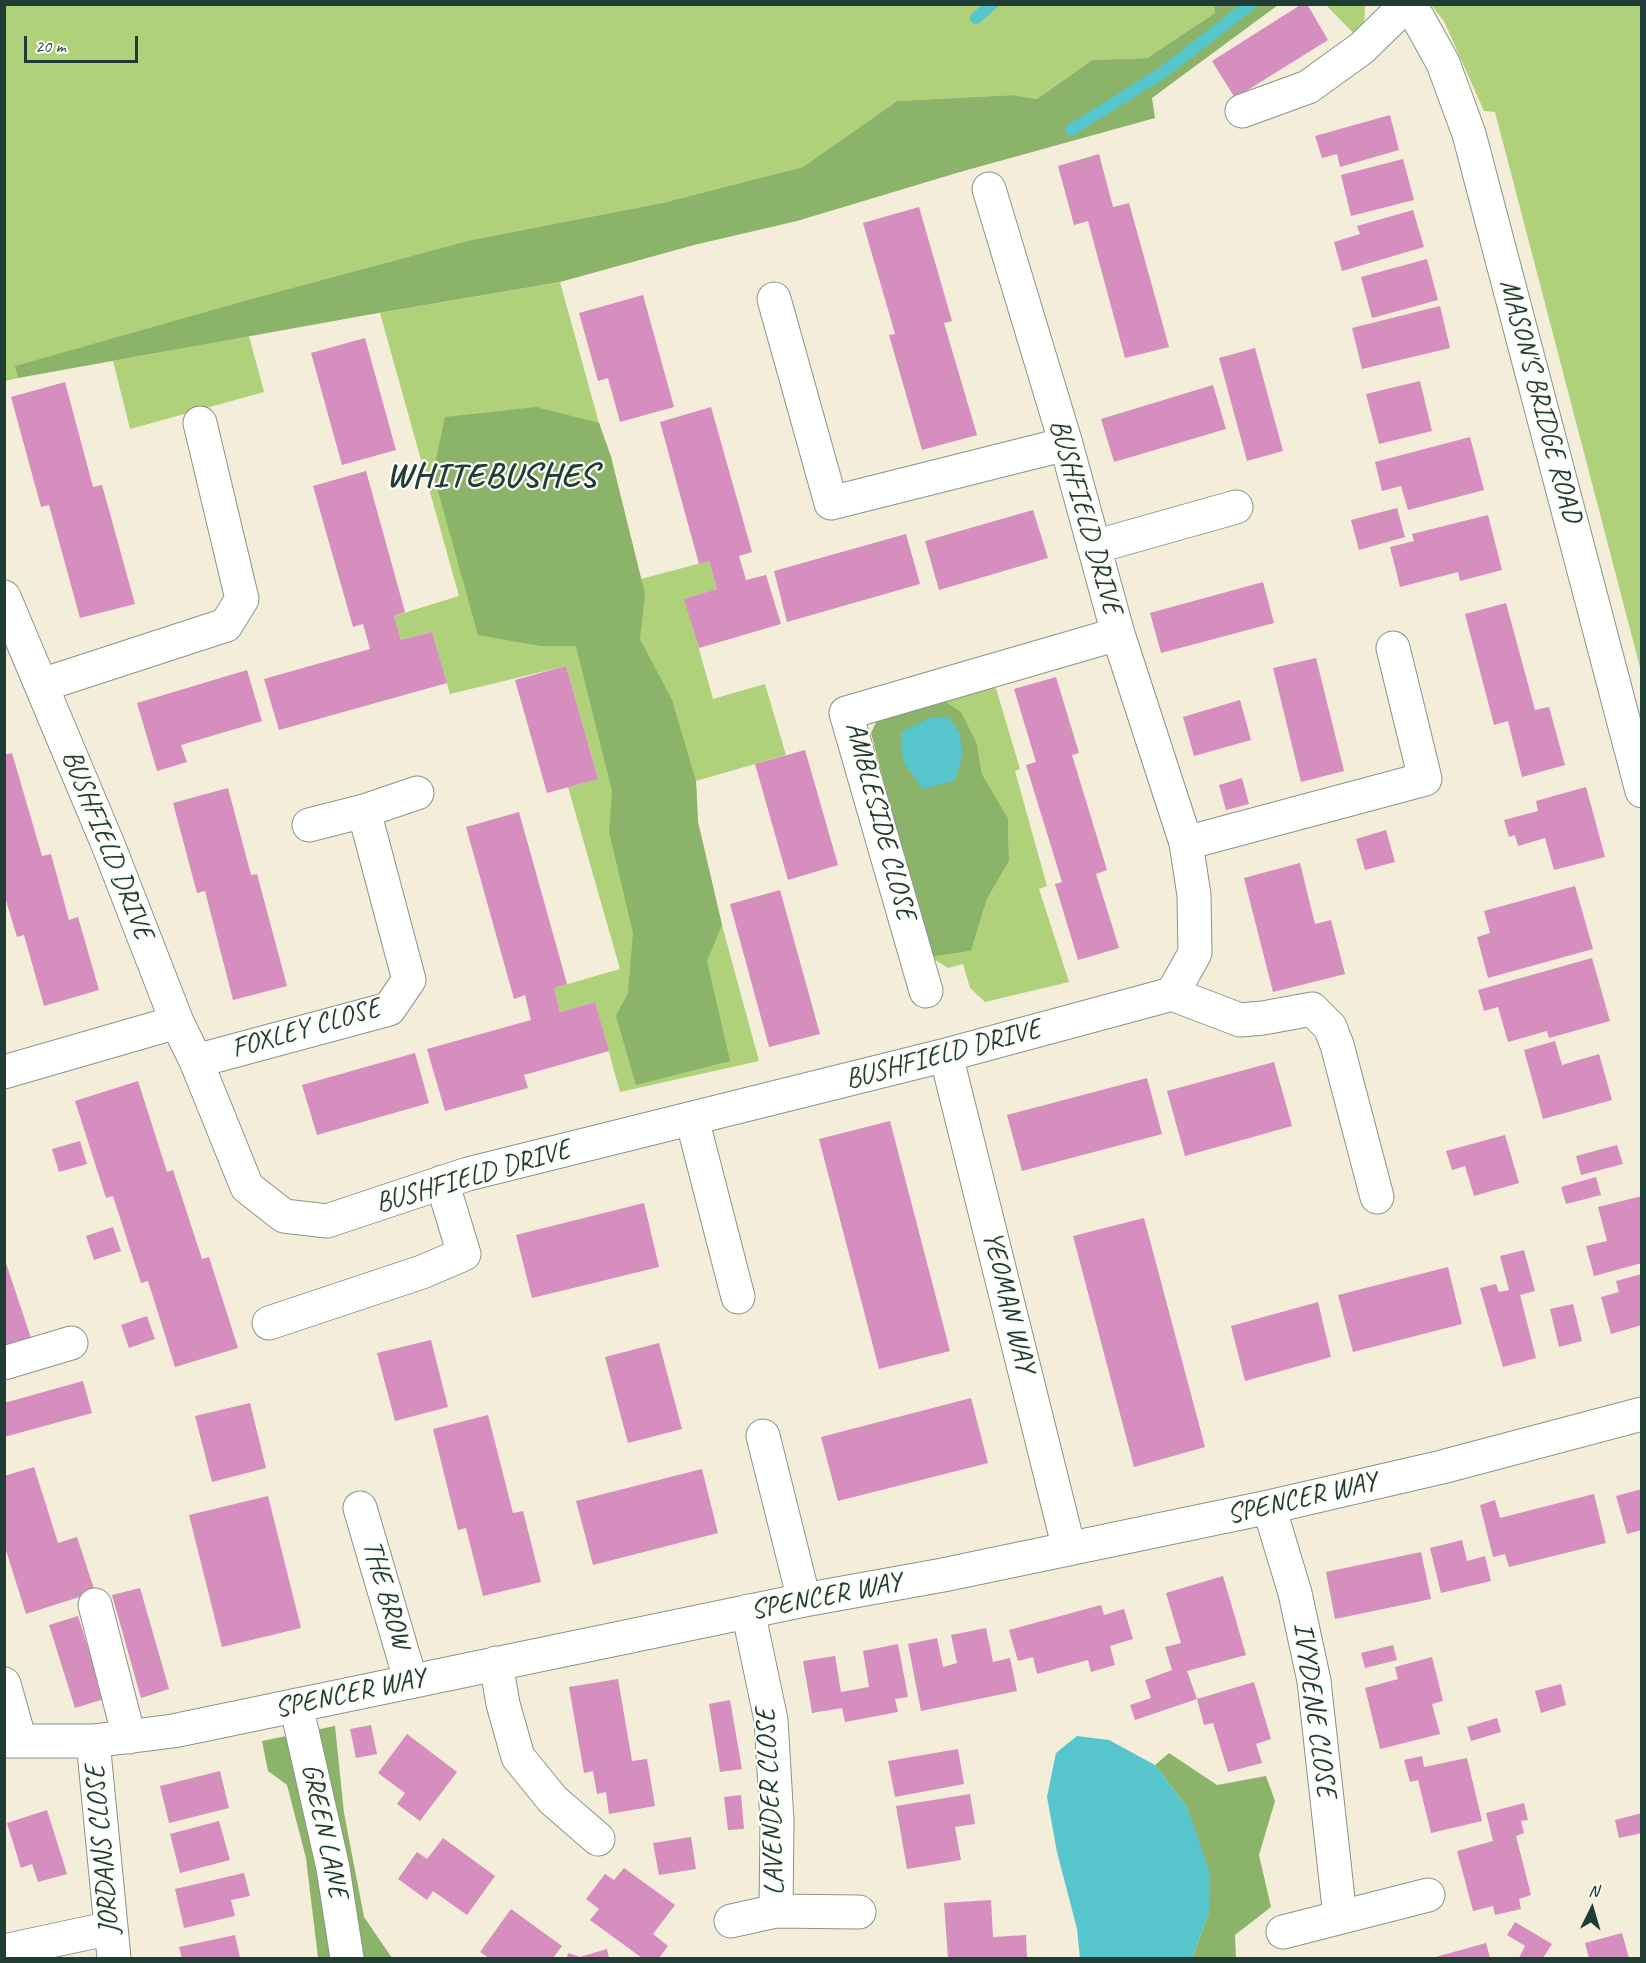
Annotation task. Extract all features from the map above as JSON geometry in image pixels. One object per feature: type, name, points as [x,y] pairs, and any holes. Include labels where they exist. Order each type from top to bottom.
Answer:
[{"type":"street","points":[[1242,111],[1308,87],[1409,10]]},
{"type":"street","name":"MASON'S BRIDGE ROAD","points":[[1409,10],[1443,63],[1469,134],[1641,791]]},
{"type":"street","name":"BUSHFIELD DRIVE","points":[[4,597],[110,847],[177,1022],[196,1061],[247,1187],[284,1216],[327,1221],[468,1174],[946,1055],[1172,994],[1196,953],[1194,896],[1186,843],[1118,634],[1066,444],[989,189]]},
{"type":"street","points":[[774,299],[831,503],[1066,444]]},
{"type":"street","points":[[42,685],[226,625],[242,599],[200,423]]},
{"type":"street","points":[[1094,547],[1236,507]]},
{"type":"street","name":"AMBLESIDE CLOSE","points":[[926,991],[846,713],[1118,634]]},
{"type":"street","points":[[1186,843],[1425,779],[1393,648]]},
{"type":"street","points":[[309,825],[364,811],[417,793]]},
{"type":"street","name":"FOXLEY CLOSE","points":[[196,1061],[389,1009],[409,980],[364,811]]},
{"type":"street","points":[[1172,994],[1240,1020],[1312,1009],[1330,1027],[1337,1045],[1377,1197]]},
{"type":"street","points":[[4,1072],[177,1022]]},
{"type":"street","name":"YEOMAN WAY","points":[[946,1055],[1069,1549]]},
{"type":"street","points":[[692,1119],[738,1297]]},
{"type":"street","points":[[269,1323],[422,1272],[464,1254],[442,1182]]},
{"type":"street","points":[[4,1363],[71,1343]]},
{"type":"street","name":"SPENCER WAY","points":[[12,1741],[93,1741],[172,1731],[748,1611],[943,1575],[1269,1507],[1442,1467],[1641,1414]]},
{"type":"street","points":[[763,1436],[804,1600]]},
{"type":"street","name":"IVYDENE CLOSE","points":[[1269,1507],[1295,1593],[1314,1681],[1340,1917]]},
{"type":"street","name":"THE BROW","points":[[360,1508],[411,1682]]},
{"type":"street","points":[[95,1605],[129,1737]]},
{"type":"street","name":"LAVENDER CLOSE","points":[[748,1611],[771,1720],[777,1821],[776,1911],[858,1912]]},
{"type":"street","points":[[496,1663],[503,1704],[518,1757],[553,1800],[597,1839]]},
{"type":"street","points":[[4,1684],[12,1741]]},
{"type":"street","name":"GREEN LANE","points":[[296,1705],[333,1868],[347,1959]]},
{"type":"street","name":"JORDANS CLOSE","points":[[93,1741],[112,1943]]},
{"type":"street","points":[[1283,1932],[1428,1895]]},
{"type":"street","points":[[731,1921],[776,1911]]},
{"type":"street","points":[[4,1951],[112,1943]]},
{"type":"green space","points":[[1214,4],[1215,13],[1147,58],[1092,60],[1037,99],[1011,95],[897,101],[803,167],[662,203],[471,240],[247,300],[16,366],[18,378],[5,381],[4,5]]},
{"type":"green space","points":[[1214,5],[1278,5],[1152,98],[1155,118],[960,172],[797,221],[694,245],[560,282],[18,378],[15,366],[247,300],[471,240],[662,203],[803,167],[897,101],[1012,95],[1037,99],[1092,60],[1147,58],[1215,13]]},
{"type":"green space","points":[[1326,5],[1365,5],[1364,26],[1357,37]]},
{"type":"green space","points":[[1431,5],[1641,5],[1641,671],[1495,112],[1484,111],[1444,21]]},
{"type":"green space","points":[[560,282],[599,423],[611,457],[641,579],[709,561],[717,589],[685,599],[713,699],[765,684],[786,755],[696,781],[698,822],[722,925],[759,1061],[620,1092],[595,1002],[560,1012],[554,988],[620,969],[568,787],[598,779],[566,666],[450,694],[432,632],[401,640],[394,616],[459,596],[380,313]]},
{"type":"green space","points":[[249,336],[264,392],[130,429],[113,361]]},
{"type":"green space","points":[[536,407],[599,423],[611,457],[645,594],[640,639],[672,700],[696,781],[698,822],[722,925],[707,961],[730,1061],[636,1085],[616,1016],[628,993],[633,933],[609,832],[612,791],[576,646],[541,646],[478,635],[433,473],[445,417]]},
{"type":"green space","points":[[995,685],[1020,769],[1015,771],[1047,886],[1039,889],[1069,982],[985,1002],[970,988],[963,964],[948,968],[930,957],[971,951],[987,899],[1009,861],[1008,818],[982,774],[977,744],[940,698]]},
{"type":"green space","points":[[940,698],[961,712],[977,744],[982,774],[1008,818],[1009,861],[987,899],[971,951],[930,957],[871,733],[878,718]]},
{"type":"green space","points":[[335,1726],[344,1813],[364,1917],[392,1958],[318,1958],[306,1858],[287,1785],[268,1771],[262,1741]]},
{"type":"green space","points":[[1169,1753],[1217,1785],[1266,1776],[1275,1801],[1259,1855],[1271,1907],[1235,1935],[1236,1958],[1192,1958],[1209,1913],[1187,1807],[1155,1765]]},
{"type":"water","points":[[932,717],[949,718],[960,733],[962,760],[954,781],[922,789],[903,761],[901,732]]},
{"type":"water","points":[[1077,1736],[1109,1740],[1155,1765],[1187,1807],[1210,1873],[1209,1913],[1192,1958],[1080,1958],[1077,1929],[1057,1852],[1047,1797],[1056,1753]]},
{"type":"building","points":[[1302,4],[1307,4],[1328,40],[1235,98],[1212,61]]},
{"type":"building","points":[[1390,115],[1399,150],[1340,167],[1337,154],[1322,158],[1315,136]]},
{"type":"building","points":[[1099,154],[1113,207],[1129,203],[1169,347],[1125,358],[1088,221],[1074,225],[1058,166]]},
{"type":"building","points":[[1403,159],[1414,200],[1351,216],[1341,175]]},
{"type":"building","points":[[919,207],[952,321],[944,323],[977,435],[922,450],[889,335],[895,334],[863,223]]},
{"type":"building","points":[[1413,210],[1424,247],[1342,271],[1334,242],[1360,234],[1357,226]]},
{"type":"building","points":[[1427,259],[1438,300],[1372,318],[1361,277]]},
{"type":"building","points":[[643,295],[674,407],[620,422],[608,378],[598,381],[579,313]]},
{"type":"building","points":[[1440,306],[1450,348],[1362,369],[1352,328]]},
{"type":"building","points":[[365,338],[396,450],[342,465],[311,353]]},
{"type":"building","points":[[1255,348],[1283,451],[1247,461],[1219,358]]},
{"type":"building","points":[[1420,381],[1432,431],[1379,444],[1366,394]]},
{"type":"building","points":[[65,382],[93,487],[102,485],[135,604],[80,618],[49,505],[41,507],[11,397]]},
{"type":"building","points":[[1213,385],[1226,429],[1114,462],[1101,419]]},
{"type":"building","points":[[711,407],[752,552],[739,556],[746,580],[766,575],[781,624],[699,648],[684,599],[717,589],[709,561],[699,564],[660,422]]},
{"type":"building","points":[[1470,437],[1484,490],[1408,510],[1401,486],[1382,491],[1375,462]]},
{"type":"building","points":[[366,471],[405,612],[394,616],[401,640],[432,632],[447,683],[279,730],[264,679],[370,649],[363,624],[353,627],[313,486]]},
{"type":"building","points":[[1397,508],[1405,537],[1359,550],[1351,520]]},
{"type":"building","points":[[1033,510],[1048,558],[939,590],[925,541]]},
{"type":"building","points":[[1488,515],[1502,570],[1460,581],[1458,572],[1400,587],[1390,547],[1414,541],[1412,534]]},
{"type":"building","points":[[906,534],[920,584],[787,622],[774,571]]},
{"type":"building","points":[[1263,582],[1274,623],[1161,653],[1150,613]]},
{"type":"building","points":[[1506,603],[1535,710],[1549,707],[1565,765],[1522,777],[1508,721],[1494,725],[1465,614]]},
{"type":"building","points":[[1316,658],[1344,771],[1301,782],[1273,668]]},
{"type":"building","points":[[566,666],[598,779],[547,793],[515,680]]},
{"type":"building","points":[[247,670],[262,721],[181,745],[187,762],[157,771],[137,703]]},
{"type":"building","points":[[1056,677],[1079,753],[1072,755],[1107,870],[1096,874],[1119,948],[1078,960],[1055,884],[1062,882],[1026,765],[1036,762],[1014,689]]},
{"type":"building","points":[[1240,700],[1251,740],[1194,756],[1183,717]]},
{"type":"building","points":[[805,750],[838,865],[788,880],[755,764]]},
{"type":"building","points":[[12,753],[42,856],[51,854],[69,920],[78,917],[99,990],[44,1006],[24,935],[17,937],[4,894],[4,755]]},
{"type":"building","points":[[1242,778],[1249,804],[1226,810],[1219,785]]},
{"type":"building","points":[[1586,787],[1605,857],[1554,870],[1545,838],[1518,846],[1515,835],[1509,837],[1504,820],[1538,811],[1536,801]]},
{"type":"building","points":[[228,788],[251,875],[257,874],[287,986],[233,1000],[205,891],[197,893],[173,803]]},
{"type":"building","points":[[519,812],[567,984],[554,988],[560,1012],[595,1002],[609,1051],[524,1075],[528,1088],[445,1111],[427,1049],[531,1020],[525,995],[514,999],[466,827]]},
{"type":"building","points":[[1386,830],[1395,862],[1365,870],[1356,839]]},
{"type":"building","points":[[1300,863],[1315,924],[1331,920],[1345,974],[1273,992],[1244,878]]},
{"type":"building","points":[[1575,886],[1593,949],[1488,978],[1477,937],[1490,933],[1484,911]]},
{"type":"building","points":[[780,890],[820,1034],[769,1047],[730,904]]},
{"type":"building","points":[[1592,958],[1610,1021],[1549,1038],[1547,1031],[1508,1042],[1498,1007],[1484,1011],[1478,990]]},
{"type":"building","points":[[1555,1041],[1562,1065],[1599,1054],[1612,1100],[1543,1119],[1524,1050]]},
{"type":"building","points":[[415,1053],[429,1103],[317,1135],[302,1085]]},
{"type":"building","points":[[1274,1062],[1292,1126],[1185,1156],[1167,1091]]},
{"type":"building","points":[[1147,1078],[1162,1134],[1022,1171],[1007,1115]]},
{"type":"building","points":[[138,1081],[167,1172],[173,1170],[202,1259],[209,1257],[238,1348],[175,1367],[148,1281],[141,1283],[113,1196],[106,1198],[75,1101]]},
{"type":"building","points":[[890,1121],[950,1351],[879,1369],[819,1139]]},
{"type":"building","points":[[1505,1135],[1519,1183],[1474,1196],[1465,1166],[1452,1170],[1446,1151]]},
{"type":"building","points":[[80,1141],[87,1164],[59,1172],[52,1149]]},
{"type":"building","points":[[1617,1145],[1623,1164],[1581,1175],[1576,1156]]},
{"type":"building","points":[[1596,1177],[1601,1195],[1566,1204],[1561,1187]]},
{"type":"building","points":[[1642,1196],[1642,1263],[1594,1276],[1586,1246],[1607,1241],[1598,1207]]},
{"type":"building","points":[[644,1203],[659,1267],[532,1298],[516,1235]]},
{"type":"building","points":[[1144,1218],[1205,1447],[1134,1467],[1073,1236]]},
{"type":"building","points":[[113,1227],[121,1251],[94,1260],[86,1236]]},
{"type":"building","points":[[1524,1250],[1535,1291],[1520,1295],[1536,1358],[1503,1367],[1480,1288],[1496,1284],[1499,1292],[1509,1290],[1500,1256]]},
{"type":"building","points":[[4,1257],[31,1338],[4,1346]]},
{"type":"building","points":[[1448,1267],[1462,1324],[1353,1352],[1338,1295]]},
{"type":"building","points":[[1642,1274],[1642,1325],[1611,1334],[1601,1297],[1619,1292],[1616,1281]]},
{"type":"building","points":[[1318,1302],[1331,1357],[1245,1381],[1231,1326]]},
{"type":"building","points":[[1573,1304],[1582,1341],[1559,1347],[1550,1309]]},
{"type":"building","points":[[147,1316],[155,1339],[129,1348],[121,1325]]},
{"type":"building","points":[[431,1340],[448,1407],[395,1421],[377,1353]]},
{"type":"building","points":[[659,1343],[682,1429],[628,1443],[605,1357]]},
{"type":"building","points":[[83,1381],[92,1413],[4,1437],[4,1403]]},
{"type":"building","points":[[971,1398],[988,1463],[838,1501],[821,1437]]},
{"type":"building","points":[[250,1403],[266,1468],[212,1482],[195,1416]]},
{"type":"building","points":[[488,1415],[513,1513],[523,1511],[541,1582],[483,1596],[466,1528],[458,1530],[433,1429]]},
{"type":"building","points":[[34,1467],[58,1543],[77,1537],[95,1592],[26,1614],[4,1544],[4,1476]]},
{"type":"building","points":[[702,1469],[718,1533],[593,1565],[576,1501]]},
{"type":"building","points":[[1642,1489],[1642,1530],[1627,1534],[1616,1496]]},
{"type":"building","points":[[1594,1494],[1606,1543],[1509,1567],[1505,1554],[1493,1557],[1480,1505],[1495,1500],[1500,1518]]},
{"type":"building","points":[[268,1496],[301,1628],[222,1647],[189,1515]]},
{"type":"building","points":[[1462,1540],[1467,1561],[1485,1556],[1491,1581],[1441,1593],[1430,1548]]},
{"type":"building","points":[[1421,1552],[1431,1599],[1335,1619],[1326,1572]]},
{"type":"building","points":[[1223,1576],[1246,1655],[1187,1671],[1197,1699],[1135,1720],[1130,1705],[1151,1698],[1145,1680],[1172,1670],[1165,1647],[1181,1643],[1166,1593]]},
{"type":"building","points":[[140,1588],[169,1689],[141,1698],[112,1595]]},
{"type":"building","points":[[1101,1605],[1104,1615],[1124,1609],[1133,1639],[1110,1646],[1115,1665],[1091,1672],[1088,1660],[1037,1674],[1033,1657],[1018,1661],[1009,1630]]},
{"type":"building","points":[[78,1616],[104,1699],[75,1708],[49,1625]]},
{"type":"building","points":[[986,1628],[993,1662],[1010,1658],[1017,1691],[921,1711],[908,1644],[937,1638],[943,1667],[957,1663],[951,1635]]},
{"type":"building","points":[[898,1644],[908,1697],[895,1699],[898,1712],[845,1722],[842,1708],[812,1713],[803,1661],[835,1656],[841,1692],[869,1687],[863,1651]]},
{"type":"building","points":[[1393,1645],[1397,1660],[1365,1668],[1361,1653]]},
{"type":"building","points":[[1432,1657],[1443,1701],[1432,1704],[1440,1734],[1380,1749],[1365,1688],[1398,1679],[1395,1667]]},
{"type":"building","points":[[618,1679],[632,1761],[647,1759],[655,1806],[609,1814],[606,1792],[597,1794],[593,1771],[584,1773],[569,1687]]},
{"type":"building","points":[[1254,1682],[1271,1739],[1256,1744],[1262,1763],[1228,1772],[1213,1723],[1204,1725],[1197,1699]]},
{"type":"building","points":[[1561,1684],[1566,1705],[1541,1713],[1535,1691]]},
{"type":"building","points":[[730,1700],[742,1769],[720,1772],[709,1704]]},
{"type":"building","points":[[1497,1718],[1501,1732],[1471,1741],[1467,1727]]},
{"type":"building","points":[[371,1725],[377,1754],[356,1758],[350,1729]]},
{"type":"building","points":[[407,1734],[457,1772],[420,1821],[397,1804],[405,1793],[378,1773]]},
{"type":"building","points":[[958,1749],[964,1784],[895,1797],[888,1761]]},
{"type":"building","points":[[1422,1756],[1424,1767],[1467,1758],[1482,1821],[1431,1833],[1418,1780],[1410,1782],[1404,1760]]},
{"type":"building","points":[[220,1771],[229,1808],[169,1823],[160,1786]]},
{"type":"building","points":[[970,1794],[975,1824],[955,1827],[961,1860],[907,1869],[896,1806]]},
{"type":"building","points":[[741,1795],[744,1829],[728,1830],[724,1797]]},
{"type":"building","points":[[1524,1803],[1528,1820],[1521,1821],[1524,1833],[1516,1836],[1531,1895],[1519,1899],[1521,1909],[1495,1915],[1493,1906],[1473,1911],[1457,1851],[1493,1841],[1486,1813]]},
{"type":"building","points":[[47,1810],[67,1874],[38,1882],[32,1864],[21,1868],[7,1823]]},
{"type":"building","points":[[1642,1813],[1642,1833],[1619,1838],[1615,1820]]},
{"type":"building","points":[[219,1821],[230,1860],[180,1873],[170,1834]]},
{"type":"building","points":[[691,1837],[696,1869],[659,1875],[653,1843]]},
{"type":"building","points":[[443,1838],[495,1876],[467,1915],[433,1891],[427,1900],[398,1879],[417,1852],[427,1859]]},
{"type":"building","points":[[624,1868],[675,1905],[653,1934],[668,1946],[659,1958],[642,1958],[590,1920],[599,1909],[586,1899],[605,1874],[614,1880]]},
{"type":"building","points":[[244,1873],[250,1896],[231,1900],[235,1916],[184,1928],[175,1889]]},
{"type":"building","points":[[991,1900],[993,1937],[1026,1935],[1027,1958],[948,1958],[944,1903]]},
{"type":"building","points":[[511,1909],[562,1946],[553,1958],[489,1958],[480,1952]]},
{"type":"building","points":[[1515,1922],[1552,1944],[1543,1958],[1519,1958],[1525,1946],[1507,1935]]},
{"type":"building","points":[[1622,1933],[1629,1958],[1589,1958],[1585,1943]]},
{"type":"building","points":[[235,1935],[240,1958],[182,1958],[179,1947]]},
{"type":"building","points":[[1486,1943],[1490,1958],[1432,1958]]},
{"type":"building","points":[[607,1949],[609,1958],[567,1958],[568,1953],[580,1957]]},
{"type":"waterway","points":[[976,18],[992,4]]},
{"type":"waterway","points":[[1071,130],[1162,73],[1251,4]]},
{"type":"district","name":"WHITEBUSHES","points":[[492,477]]}]
